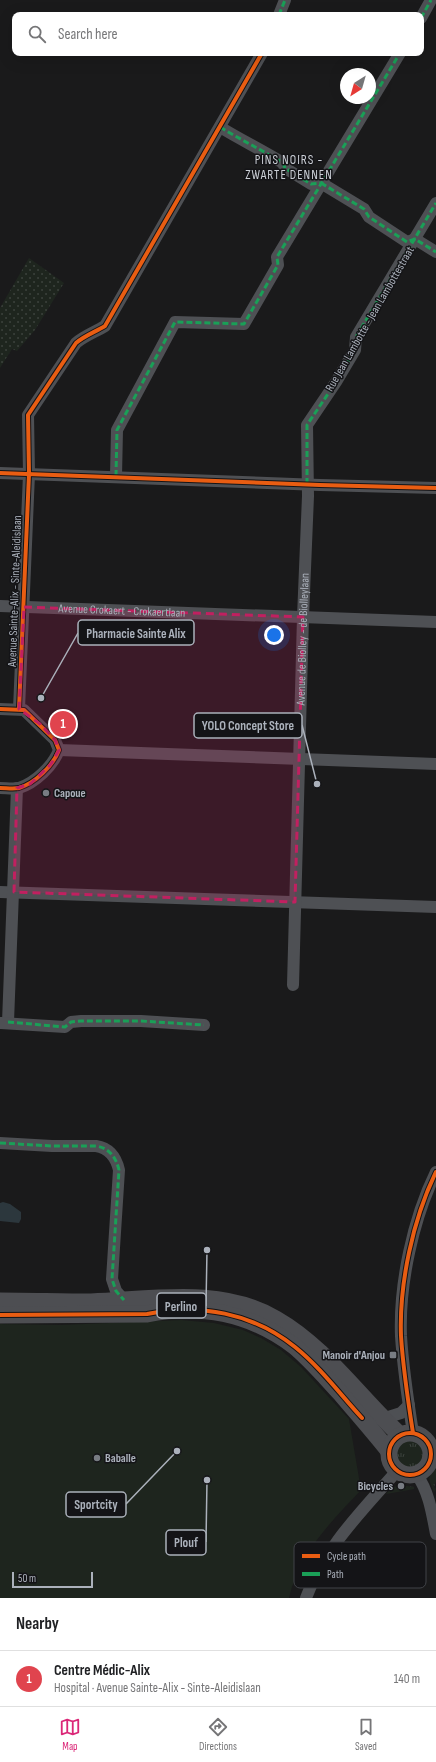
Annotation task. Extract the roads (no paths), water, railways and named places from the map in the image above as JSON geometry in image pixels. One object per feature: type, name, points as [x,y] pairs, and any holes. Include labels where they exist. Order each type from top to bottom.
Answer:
[{"type":"street","points":[[280,12],[285,0]]},
{"type":"street","points":[[424,13],[431,0]]},
{"type":"street","name":"Avenue Sainte-Alix - Sinte-Aleidislaan","points":[[19,709],[29,474],[28,415],[76,343],[104,326],[260,56]]},
{"type":"street","points":[[116,476],[117,430],[175,322],[244,324],[278,265],[277,257],[398,56]]},
{"type":"street","points":[[220,127],[283,163],[285,168],[311,184],[321,183],[364,209],[369,217],[407,242],[415,239],[436,252]]},
{"type":"street","name":"Rue Jean Lambotte - Jean Lambottestraat","points":[[307,484],[307,425],[336,382],[355,350],[356,337],[436,203]]},
{"type":"street","points":[[0,473],[436,488]]},
{"type":"street","name":"Avenue de Biolley - de Biolleylaan","points":[[293,985],[303,617],[308,496],[307,484]]},
{"type":"street","name":"Avenue Crokaert - Crokaertlaan","points":[[0,606],[436,622]]},
{"type":"street","points":[[0,709],[24,710],[55,740],[59,750]]},
{"type":"street","points":[[59,750],[436,764]]},
{"type":"street","points":[[0,788],[17,788],[30,784],[51,764],[59,750]]},
{"type":"street","points":[[17,788],[14,892],[4,1023],[65,1027],[71,1022],[81,1020],[141,1021],[204,1025]]},
{"type":"street","points":[[0,892],[436,907]]},
{"type":"street","points":[[0,1143],[52,1146],[96,1146],[101,1147],[113,1155],[119,1170],[112,1279],[116,1291],[124,1300]]},
{"type":"street","points":[[406,1434],[409,1405],[401,1335],[404,1286],[410,1247],[429,1185],[436,1172]]},
{"type":"street","points":[[0,1301],[91,1302],[187,1297],[205,1298],[226,1301],[262,1312],[276,1319],[315,1348],[382,1419],[406,1434],[423,1438],[433,1449],[422,1482],[429,1499],[436,1534]]},
{"type":"street","points":[[0,1315],[147,1314],[162,1311],[196,1309],[232,1315],[250,1321],[276,1334],[295,1347],[315,1366],[388,1450]]},
{"type":"street","points":[[382,1419],[401,1413],[409,1405]]},
{"type":"street","points":[[406,1434],[394,1439],[388,1450],[389,1462],[396,1472],[408,1476],[427,1468]]},
{"type":"street","points":[[336,1542],[396,1472]]},
{"type":"street","points":[[306,1598],[310,1588]]},
{"type":"place","name":"Pharmacie Sainte Alix","points":[[41,698]]},
{"type":"place","name":"Centre Médic-Alix","points":[[63,724]]},
{"type":"place","name":"YOLO Concept Store","points":[[317,784]]},
{"type":"place","name":"Capoue","points":[[46,793]]},
{"type":"place","name":"Perlino","points":[[207,1250]]},
{"type":"place","name":"Manoir d'Anjou","points":[[393,1355]]},
{"type":"place","name":"Sportcity","points":[[177,1451]]},
{"type":"place","name":"Baballe","points":[[97,1458]]},
{"type":"place","name":"Plouf","points":[[207,1480]]},
{"type":"place","name":"Bicycles","points":[[401,1486]]},
{"type":"district","name":"PINS NOIRS - ZWARTE DENNEN","points":[[289,168]]}]
